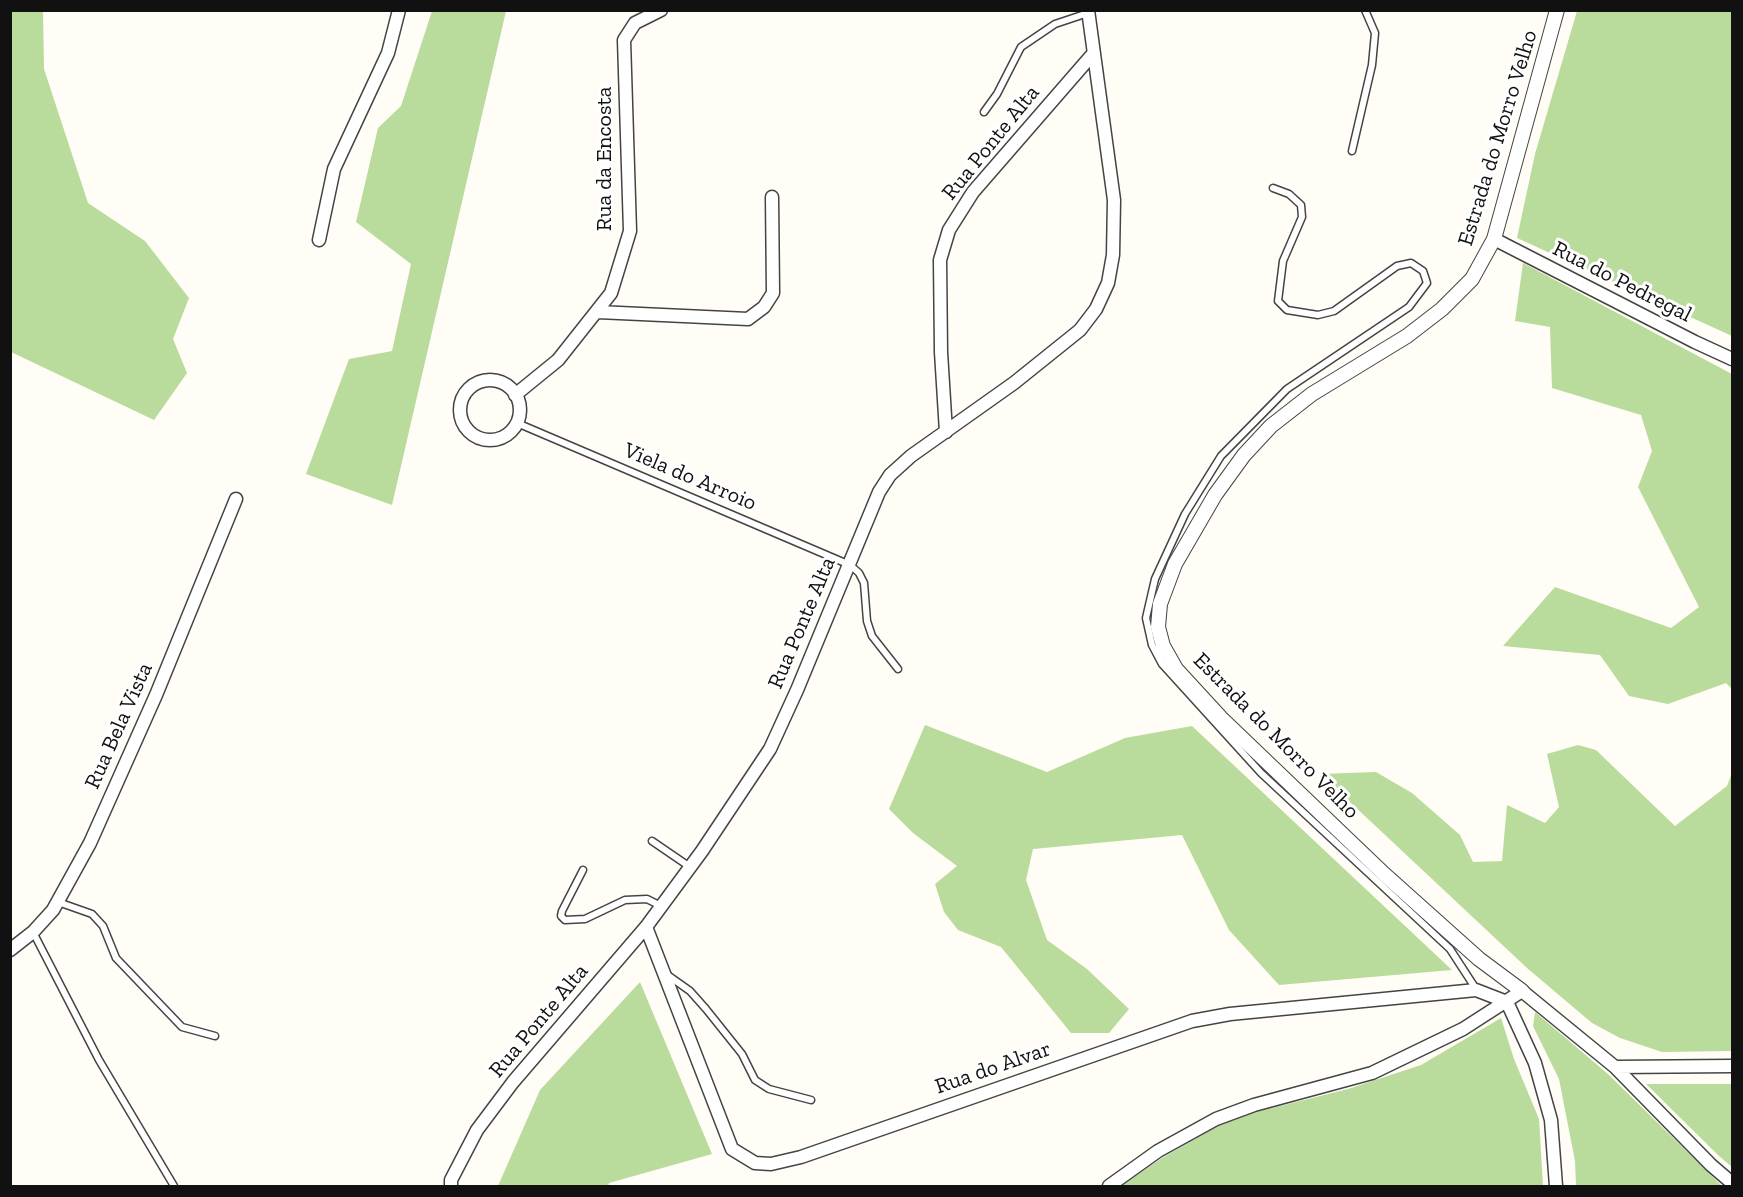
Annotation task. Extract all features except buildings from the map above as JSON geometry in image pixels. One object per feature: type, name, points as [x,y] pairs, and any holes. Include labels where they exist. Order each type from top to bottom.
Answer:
[{"type":"street","points":[[319,240],[334,169],[388,53],[399,10]]},
{"type":"street","name":"Rua da Encosta","points":[[515,394],[558,360],[611,293],[630,231],[624,40],[635,23],[662,10]]},
{"type":"street","name":"Estrada do Morro Velho","points":[[1522,992],[1479,959],[1384,874],[1221,717],[1176,669],[1163,646],[1158,627],[1160,604],[1175,564],[1215,495],[1244,455],[1271,426],[1312,394],[1407,336],[1442,309],[1472,279],[1494,239],[1557,10]]},
{"type":"street","points":[[946,432],[1014,383],[1080,330],[1096,309],[1108,283],[1113,255],[1114,200],[1092,55],[1088,12]]},
{"type":"street","name":"Rua Ponte Alta","points":[[451,1186],[451,1180],[477,1130],[513,1082],[645,927],[690,867],[770,749],[850,565],[879,492],[890,475],[911,456],[946,432],[941,352],[940,260],[949,230],[974,192],[1092,55]]},
{"type":"street","points":[[598,312],[748,319],[764,307],[772,292],[772,196]]},
{"type":"street","name":"Rua do Pedregal","points":[[1494,239],[1695,342],[1732,358]]},
{"type":"street","points":[[486,380],[497,381],[507,386],[515,394],[520,413],[517,423],[501,438],[490,440],[479,438],[462,423],[459,412],[461,401],[475,384],[486,380]]},
{"type":"street","name":"Rua Bela Vista","points":[[10,951],[33,932],[58,902],[90,843],[156,696],[236,499]]},
{"type":"street","name":"Rua do Alvar","points":[[645,927],[732,1149],[755,1163],[771,1164],[801,1158],[1192,1021],[1230,1014],[1476,990],[1492,994],[1507,1002]]},
{"type":"street","points":[[1109,1186],[1158,1151],[1216,1119],[1254,1105],[1372,1073],[1463,1029],[1522,992],[1616,1067],[1711,1165],[1732,1182]]},
{"type":"street","points":[[1507,1002],[1535,1063],[1551,1120],[1556,1186]]},
{"type":"street","points":[[1616,1067],[1732,1066]]},
{"type":"lane","points":[[1352,151],[1372,65],[1375,33],[1365,10]]},
{"type":"lane","points":[[984,112],[997,94],[1021,47],[1055,24],[1088,12]]},
{"type":"lane","points":[[1273,188],[1289,194],[1301,205],[1302,217],[1282,261],[1278,301],[1287,310],[1318,315],[1334,312],[1397,266],[1411,263],[1423,271],[1426,283],[1409,307],[1287,388],[1221,456],[1185,514],[1155,579],[1146,618],[1152,645],[1162,664],[1261,773],[1450,949],[1476,990]]},
{"type":"lane","name":"Viela do Arroio","points":[[517,423],[850,565]]},
{"type":"lane","points":[[850,565],[859,573],[864,583],[867,621],[872,636],[898,669]]},
{"type":"lane","points":[[652,841],[690,867]]},
{"type":"lane","points":[[583,870],[562,910],[561,916],[566,920],[585,919],[625,900],[647,899],[661,906]]},
{"type":"lane","points":[[58,902],[92,914],[104,926],[116,958],[182,1027],[215,1036]]},
{"type":"lane","points":[[33,932],[99,1060],[174,1186]]},
{"type":"lane","points":[[662,971],[690,991],[706,1009],[742,1053],[755,1080],[769,1089],[811,1100]]},
{"type":"green space","points":[[10,11],[43,11],[44,69],[88,203],[145,241],[189,298],[173,339],[187,373],[154,420],[11,352]]},
{"type":"green space","points":[[432,11],[506,11],[392,505],[306,474],[349,359],[392,351],[411,264],[356,222],[378,128],[401,106]]},
{"type":"green space","points":[[1577,11],[1732,11],[1732,336],[1517,238],[1535,154]]},
{"type":"green space","points":[[1523,263],[1732,374],[1732,689],[1726,683],[1668,704],[1629,696],[1600,655],[1503,646],[1555,587],[1671,628],[1699,607],[1638,487],[1652,451],[1641,415],[1552,388],[1550,327],[1515,321]]},
{"type":"green space","points":[[925,725],[1047,772],[1125,738],[1192,726],[1452,970],[1279,985],[1229,930],[1182,835],[1033,849],[1026,880],[1047,940],[1087,969],[1129,1009],[1109,1033],[1071,1033],[1001,947],[958,930],[944,912],[935,884],[957,866],[913,833],[889,809]]},
{"type":"green space","points":[[1578,745],[1596,750],[1675,826],[1727,786],[1732,773],[1732,1051],[1662,1052],[1620,1038],[1592,1023],[1527,968],[1320,774],[1376,772],[1412,793],[1460,835],[1473,862],[1502,861],[1507,805],[1545,823],[1559,807],[1547,754]]},
{"type":"green space","points":[[640,982],[712,1154],[609,1183],[608,1186],[498,1186],[540,1090]]},
{"type":"green space","points":[[1535,1012],[1608,1074],[1722,1186],[1576,1186],[1575,1161],[1559,1079],[1533,1026]]},
{"type":"green space","points":[[1501,1018],[1514,1059],[1539,1119],[1543,1186],[1121,1186],[1162,1158],[1220,1125],[1256,1112],[1348,1089],[1421,1065]]},
{"type":"green space","points":[[1646,1084],[1732,1084],[1732,1167],[1719,1156]]}]
